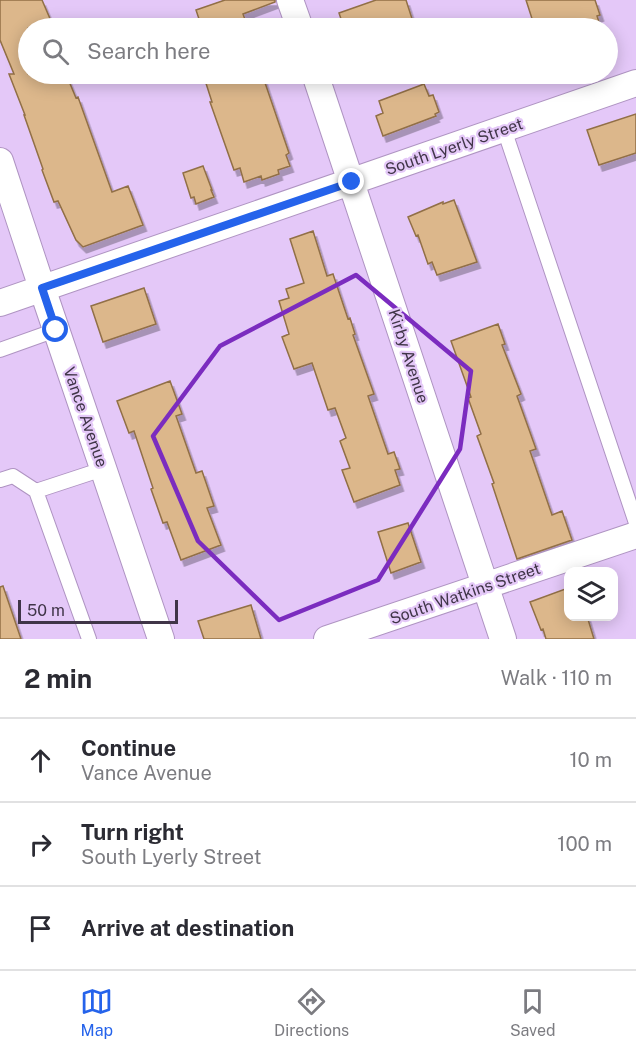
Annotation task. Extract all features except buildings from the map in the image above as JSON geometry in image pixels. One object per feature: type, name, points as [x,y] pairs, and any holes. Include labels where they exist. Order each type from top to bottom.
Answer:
[{"type":"street","points":[[290,0],[296,18]]},
{"type":"street","name":"South Lyerly Street","points":[[0,303],[636,83]]},
{"type":"street","name":"Kirby Avenue","points":[[318,84],[503,639]]},
{"type":"street","name":"Vance Avenue","points":[[0,161],[161,639]]},
{"type":"street","name":"South Watkins Street","points":[[327,639],[636,535]]},
{"type":"lane","points":[[504,129],[636,524]]},
{"type":"lane","points":[[0,350],[56,330]]},
{"type":"lane","points":[[36,491],[103,469]]},
{"type":"lane","points":[[0,480],[13,476],[36,491],[89,639]]},
{"type":"highlighted area","points":[[356,275],[471,371],[460,449],[378,580],[279,620],[198,541],[153,436],[220,346]]},
{"type":"route","points":[[56,330],[42,288],[352,182]]}]
